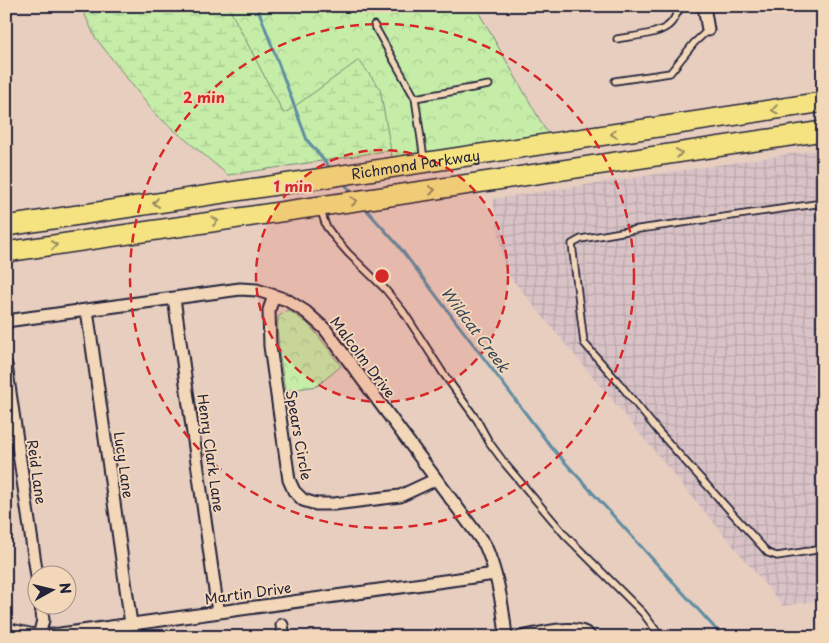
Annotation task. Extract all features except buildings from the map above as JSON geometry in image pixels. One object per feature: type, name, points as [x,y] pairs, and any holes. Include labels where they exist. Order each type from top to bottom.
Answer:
[{"type":"highway","name":"Richmond Parkway","points":[[6,226],[823,102]]},
{"type":"highway","name":"Richmond Parkway","points":[[6,252],[823,131]]},
{"type":"street","points":[[704,6],[708,30]]},
{"type":"street","name":"Malcolm Drive","points":[[6,321],[240,289],[257,290],[287,300],[306,312],[324,329],[485,545],[500,589],[506,637]]},
{"type":"street","name":"Spears Circle","points":[[274,296],[269,310],[270,346],[289,480],[294,490],[303,500],[316,504],[334,504],[400,496],[435,479]]},
{"type":"street","name":"Henry Clark Lane","points":[[174,298],[218,612]]},
{"type":"street","name":"Lucy Lane","points":[[87,310],[131,624]]},
{"type":"street","name":"Reid Lane","points":[[6,365],[36,566]]},
{"type":"street","name":"Martin Drive","points":[[6,629],[39,636],[495,574]]},
{"type":"street","points":[[39,636],[42,616]]},
{"type":"street","points":[[521,637],[570,628],[587,633],[590,637]]},
{"type":"lane","points":[[617,39],[658,31],[671,24],[677,11],[682,6]]},
{"type":"lane","points":[[374,25],[415,98],[425,162]]},
{"type":"lane","points":[[615,81],[670,73],[694,43],[708,30]]},
{"type":"lane","points":[[415,98],[489,85]]},
{"type":"lane","points":[[823,202],[639,229],[581,239],[572,244],[584,343],[658,431],[768,553],[777,556],[823,550]]},
{"type":"lane","points":[[321,206],[326,226],[348,253],[385,289],[404,311],[438,367],[477,420],[489,442],[506,465],[565,535],[643,613],[661,637]]},
{"type":"shaded area","points":[[823,149],[823,600],[783,606],[505,271],[493,199]]},
{"type":"green space","points":[[81,6],[409,6],[470,137],[228,175],[155,114],[95,37]]},
{"type":"green space","points":[[228,6],[475,6],[553,143],[394,168],[380,89],[359,60],[284,114]]},
{"type":"green space","points":[[288,310],[307,323],[341,366],[317,386],[285,391],[279,345],[278,317]]},
{"type":"waterway","name":"Wildcat Creek","points":[[257,6],[307,140],[331,169]]},
{"type":"waterway","name":"Wildcat Creek","points":[[342,181],[354,195]]},
{"type":"waterway","name":"Wildcat Creek","points":[[363,206],[397,244],[552,448],[723,637]]}]
